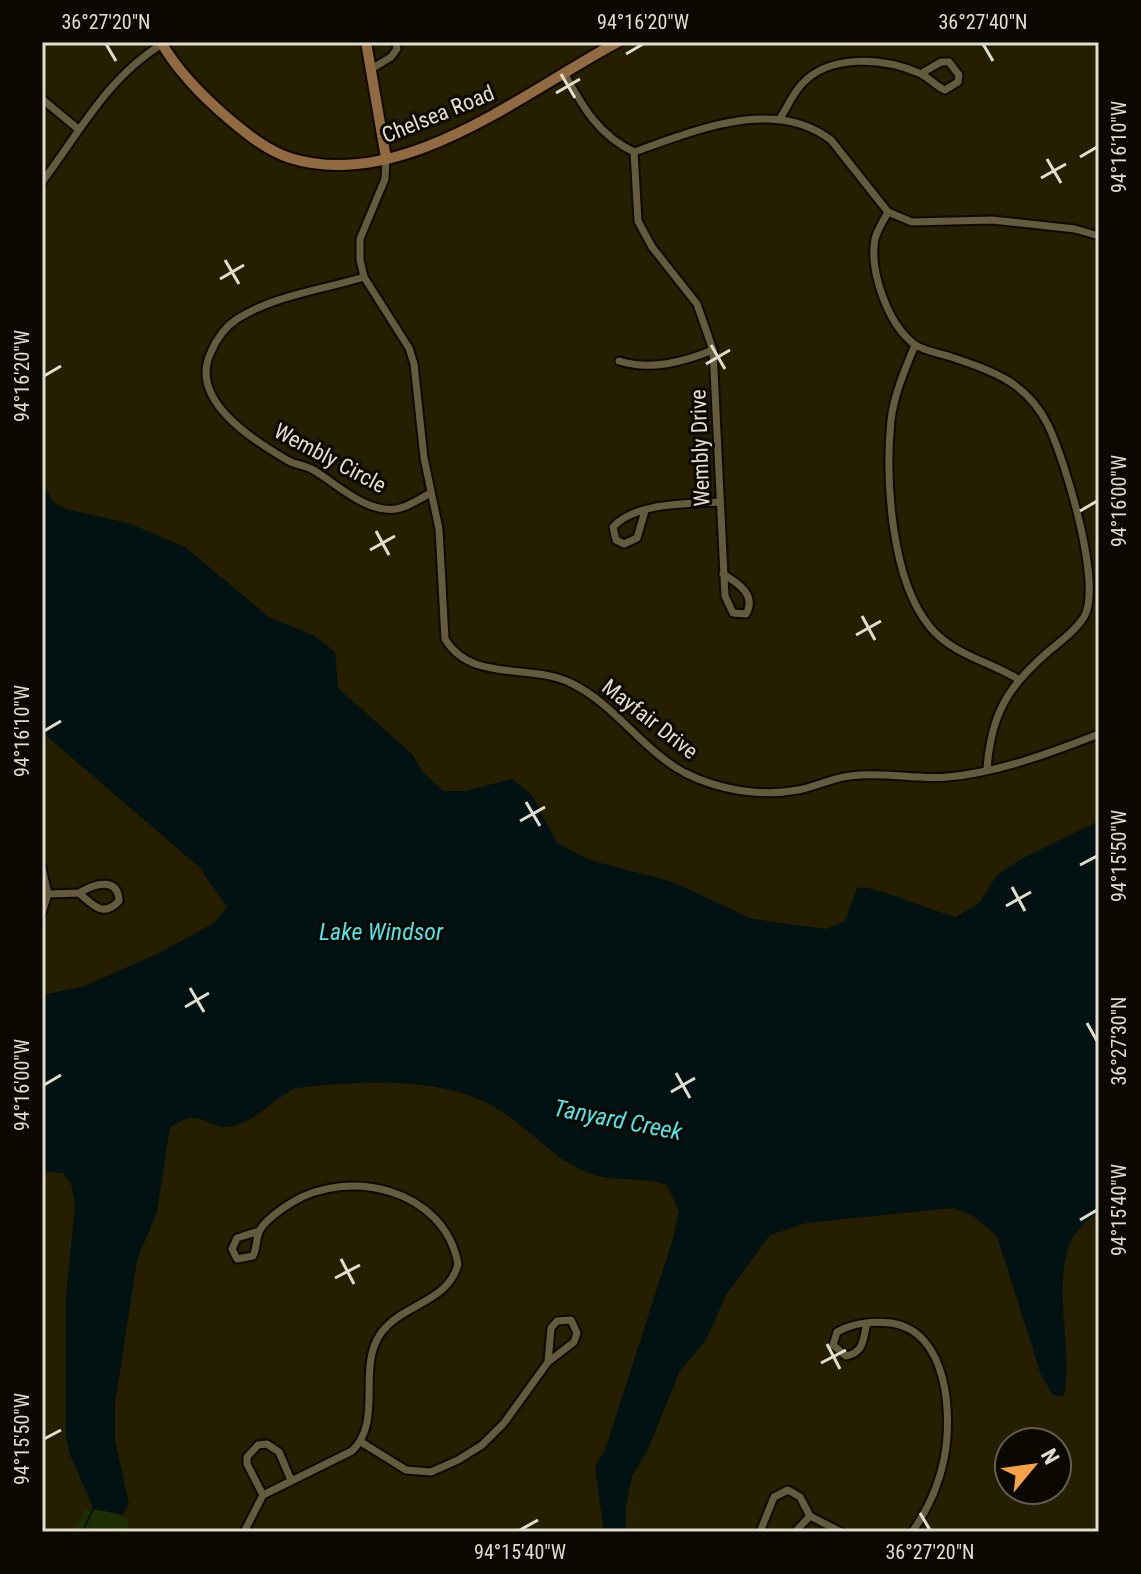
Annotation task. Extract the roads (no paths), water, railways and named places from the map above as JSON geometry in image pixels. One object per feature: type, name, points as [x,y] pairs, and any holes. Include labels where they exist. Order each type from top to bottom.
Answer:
[{"type":"street","points":[[366,42],[373,68],[386,158]]},
{"type":"street","points":[[373,68],[391,57],[397,49],[396,42]]},
{"type":"street","name":"Chelsea Road","points":[[161,43],[184,77],[263,146],[287,157],[336,165],[386,158],[445,138],[508,107],[618,42]]},
{"type":"street","points":[[42,182],[106,91],[140,58],[161,43]]},
{"type":"street","points":[[781,117],[800,85],[824,68],[853,62],[879,62],[922,73],[945,90],[958,82],[959,75],[949,62],[941,62],[922,73]]},
{"type":"street","points":[[564,73],[598,129],[612,141],[634,152],[703,128],[781,117],[820,132],[831,140],[888,212],[912,222],[992,220],[1075,229],[1099,236]]},
{"type":"street","points":[[42,99],[78,129]]},
{"type":"street","name":"Wembly Drive","points":[[634,152],[638,221],[652,247],[697,304],[713,350],[723,574],[728,607],[740,616],[746,614],[750,606],[748,596],[743,588],[723,574]]},
{"type":"street","name":"Mayfair Drive","points":[[386,158],[385,179],[360,239],[364,277],[409,348],[414,364],[429,494],[442,554],[445,639],[454,654],[474,665],[545,674],[569,682],[608,706],[662,757],[686,773],[745,793],[774,793],[851,776],[948,777],[1034,759],[1099,734]]},
{"type":"street","points":[[888,212],[875,238],[876,265],[884,297],[898,327],[915,345],[1001,374],[1021,387],[1035,402],[1061,454],[1091,577],[1091,602],[1083,619],[1018,679],[994,717],[987,769]]},
{"type":"street","name":"Wembly Circle","points":[[364,277],[295,295],[237,319],[217,339],[204,369],[205,383],[218,405],[250,435],[290,462],[315,471],[369,504],[395,510],[429,494]]},
{"type":"street","points":[[915,345],[904,371],[891,430],[891,496],[902,571],[929,626],[947,644],[1018,679]]},
{"type":"street","points":[[619,361],[635,366],[656,365],[686,360],[713,350]]},
{"type":"street","points":[[645,511],[637,538],[624,544],[616,540],[613,527],[619,520],[645,511],[719,502]]},
{"type":"street","points":[[42,868],[48,894],[42,913]]},
{"type":"street","points":[[48,894],[79,893],[104,884],[113,886],[119,893],[119,901],[106,910],[98,910],[79,893]]},
{"type":"street","points":[[244,1532],[263,1495],[352,1451],[361,1442],[368,1427],[373,1357],[380,1334],[449,1285],[458,1264],[456,1250],[446,1232],[414,1200],[402,1193],[356,1186],[308,1192],[282,1209],[259,1231],[237,1238],[232,1249],[237,1259],[253,1256],[259,1231]]},
{"type":"street","points":[[361,1442],[406,1470],[431,1472],[482,1445],[504,1423],[548,1362],[574,1342],[577,1333],[571,1320],[557,1321],[551,1328],[548,1362]]},
{"type":"street","points":[[867,1324],[861,1349],[855,1354],[846,1356],[833,1345],[837,1332],[867,1324],[897,1324],[919,1335],[934,1358],[944,1385],[948,1425],[944,1461],[937,1485],[912,1532]]},
{"type":"street","points":[[263,1495],[247,1464],[247,1457],[258,1445],[267,1444],[279,1452],[291,1480]]},
{"type":"street","points":[[760,1532],[774,1497],[788,1490],[795,1491],[810,1516],[841,1532]]},
{"type":"street","points":[[795,1532],[810,1516]]},
{"type":"water","name":"Lake Windsor","points":[[42,480],[53,502],[66,509],[128,523],[185,547],[269,617],[315,636],[335,652],[338,688],[412,754],[422,771],[443,791],[465,791],[512,779],[531,794],[557,843],[589,860],[673,882],[752,919],[826,929],[845,921],[857,888],[889,894],[956,917],[979,903],[997,875],[1021,859],[1099,821],[1099,1211],[1073,1238],[1064,1266],[1064,1396],[1053,1395],[1041,1375],[997,1236],[973,1216],[953,1208],[806,1223],[770,1235],[726,1295],[706,1340],[680,1371],[647,1451],[632,1476],[626,1507],[626,1532],[604,1532],[595,1467],[605,1450],[672,1242],[679,1211],[667,1185],[589,1173],[563,1159],[494,1107],[449,1090],[397,1083],[296,1088],[251,1119],[233,1126],[224,1127],[189,1118],[170,1128],[157,1212],[137,1260],[115,1403],[115,1440],[129,1504],[123,1515],[94,1509],[70,1455],[66,1437],[66,1296],[75,1206],[71,1183],[63,1173],[42,1171],[42,995],[85,986],[163,951],[214,923],[227,907],[199,867],[42,732]]},
{"type":"waterway","points":[[83,1532],[93,1508]]},
{"type":"water label","name":"Tanyard Creek","points":[[618,1120]]}]
